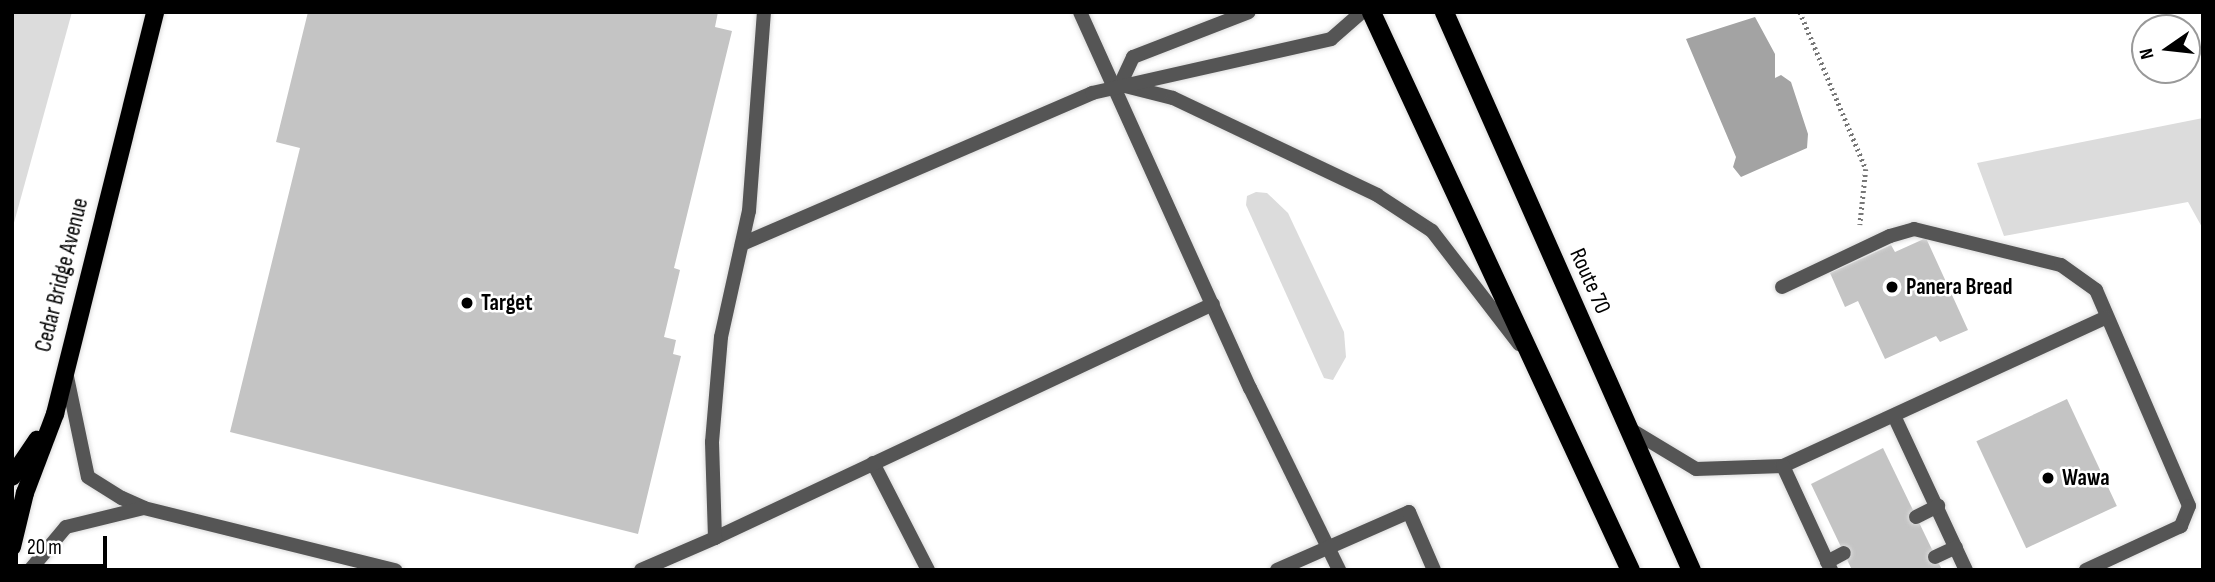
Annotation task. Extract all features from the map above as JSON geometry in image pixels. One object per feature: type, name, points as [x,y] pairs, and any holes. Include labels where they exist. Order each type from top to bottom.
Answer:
[{"type":"highway","points":[[1371,12],[1630,570]]},
{"type":"highway","name":"Route 70","points":[[1444,12],[1691,570]]},
{"type":"main road","name":"Cedar Bridge Avenue","points":[[12,547],[25,493],[55,414],[64,365],[155,12]]},
{"type":"main road","points":[[12,477],[55,414]]},
{"type":"lane","points":[[715,538],[712,442],[721,337],[749,211],[764,12]]},
{"type":"lane","points":[[1080,12],[1213,304],[1339,570]]},
{"type":"lane","points":[[1116,86],[1133,57],[1249,12]]},
{"type":"lane","points":[[742,244],[1116,86],[1331,39],[1362,12]]},
{"type":"lane","points":[[1116,86],[1173,97],[1377,195],[1432,231],[1536,367]]},
{"type":"lane","points":[[1783,287],[1890,236],[1914,229],[2061,265],[2096,290],[2105,318],[2189,506],[2181,526],[2086,570]]},
{"type":"lane","points":[[640,570],[715,538],[1213,304]]},
{"type":"lane","points":[[1628,428],[1696,469],[1783,466],[1895,418],[2105,318]]},
{"type":"lane","points":[[64,365],[88,477],[144,508],[395,570]]},
{"type":"lane","points":[[1895,418],[1966,570]]},
{"type":"lane","points":[[873,463],[928,570]]},
{"type":"lane","points":[[1783,466],[1829,566],[1844,553]]},
{"type":"lane","points":[[1916,517],[1938,506]]},
{"type":"lane","points":[[30,570],[66,527],[144,508]]},
{"type":"lane","points":[[1277,570],[1409,512],[1434,570]]},
{"type":"lane","points":[[1936,557],[1956,547]]},
{"type":"path","points":[[1800,12],[1866,169],[1859,237]]},
{"type":"shaded area","points":[[12,12],[72,12],[12,230]]},
{"type":"shaded area","points":[[1755,17],[1775,54],[1775,78],[1781,75],[1791,82],[1808,134],[1807,148],[1741,177],[1733,167],[1736,157],[1686,39]]},
{"type":"shaded area","points":[[2203,118],[2203,229],[2188,202],[2004,236],[1977,163]]},
{"type":"shaded area","points":[[1256,192],[1267,193],[1288,213],[1344,332],[1346,357],[1333,380],[1324,378],[1246,205],[1247,196]]},
{"type":"building","name":"Target","points":[[308,12],[718,12],[715,27],[732,31],[674,268],[680,270],[664,337],[676,340],[673,354],[681,356],[638,534],[230,432],[300,148],[276,142]]},
{"type":"building","name":"Panera Bread","points":[[1926,238],[1968,330],[1940,342],[1936,336],[1885,359],[1858,301],[1845,307],[1830,273],[1891,245],[1895,252]]},
{"type":"building","name":"Wawa","points":[[2067,399],[2117,506],[2026,548],[1976,441]]},
{"type":"building","points":[[1883,448],[1942,570],[1852,570],[1811,484]]},
{"type":"place","name":"Panera Bread","points":[[1892,287]]},
{"type":"place","name":"Target","points":[[467,303]]},
{"type":"place","name":"Wawa","points":[[2048,478]]}]
